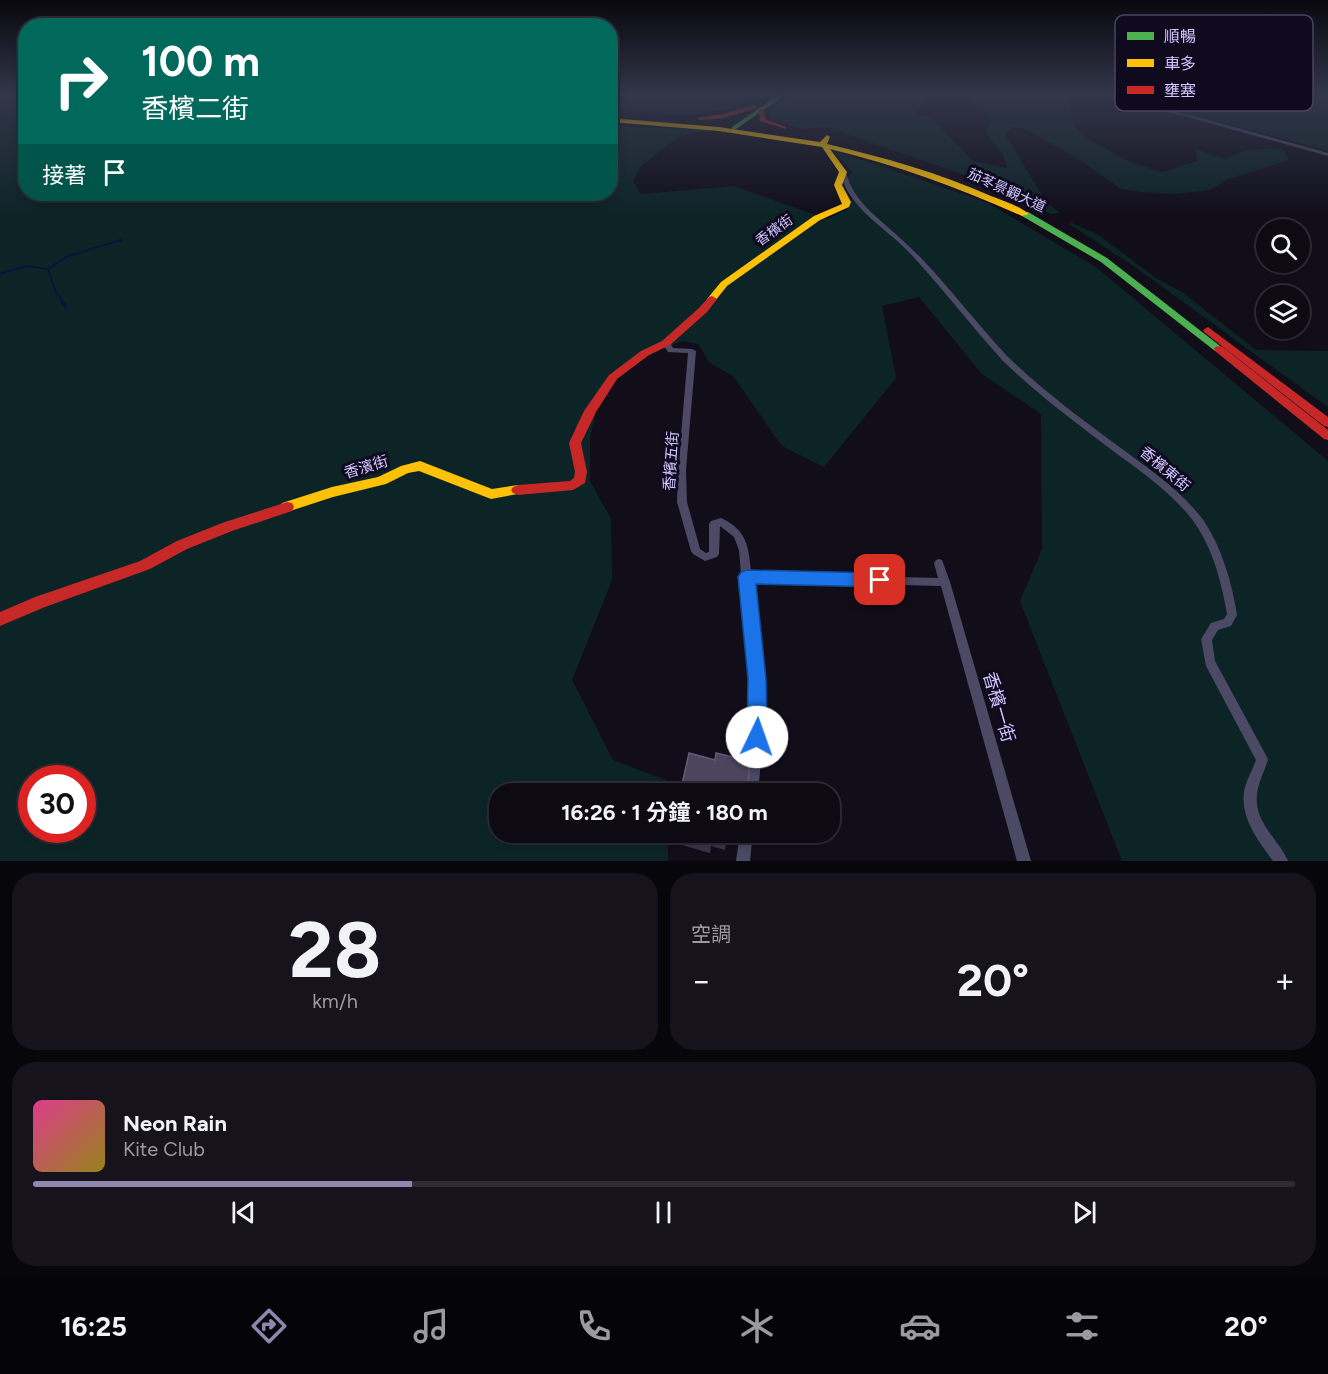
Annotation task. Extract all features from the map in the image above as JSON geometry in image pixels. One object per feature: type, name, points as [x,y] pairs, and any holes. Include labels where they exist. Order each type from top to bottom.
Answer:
[{"type":"street","name":"茄苳景觀大道","points":[[794,134],[825,139],[933,173],[985,193],[1045,224],[1091,252],[1139,287],[1328,436]]},
{"type":"street","name":"茄苳景觀大道","points":[[807,134],[910,160],[938,170],[989,190],[1052,222],[1148,285],[1328,423]]},
{"type":"street","points":[[1254,134],[1328,155]]},
{"type":"street","name":"香檳街","points":[[666,342],[703,310],[724,284],[817,218],[846,205],[847,202],[837,184],[843,172],[825,139]]},
{"type":"street","name":"香檳東街","points":[[843,172],[860,206],[870,211],[873,219],[900,240],[924,264],[1002,356],[1064,410],[1152,475],[1181,501],[1206,532],[1225,581],[1232,615],[1227,623],[1215,626],[1206,639],[1210,662],[1262,759],[1260,771],[1252,783],[1249,801],[1253,821],[1281,861]]},
{"type":"street","name":"香檳五街","points":[[666,342],[671,350],[692,351],[682,470],[682,502],[696,551],[705,557],[714,554],[714,524],[721,522],[738,535],[744,550],[747,577]]},
{"type":"street","name":"香濱街","points":[[0,619],[40,602],[145,565],[182,545],[227,527],[332,492],[381,481],[405,469],[420,466],[491,494],[573,485],[580,480],[581,472],[575,443],[590,411],[613,377],[645,353],[666,342]]},
{"type":"street","name":"香檳一街","points":[[939,563],[1024,861]]},
{"type":"street","points":[[753,783],[759,714],[747,577],[945,582]]},
{"type":"street","points":[[743,861],[745,843]]},
{"type":"green space","points":[[0,134],[18,134],[18,201],[618,201],[618,134],[691,134],[680,136],[642,165],[633,181],[641,194],[734,186],[827,219],[848,209],[852,199],[843,185],[852,172],[833,150],[986,202],[1096,267],[1328,461],[1328,861],[1122,861],[1020,601],[1042,549],[1041,414],[982,374],[919,297],[882,306],[896,378],[824,467],[782,446],[733,376],[710,363],[698,344],[682,341],[611,372],[603,384],[590,437],[590,481],[611,519],[612,580],[572,680],[613,760],[668,781],[668,783],[489,783],[489,843],[668,843],[668,861],[0,861]]},
{"type":"green space","points":[[847,134],[947,134],[973,161],[1007,168],[1003,155],[988,134],[1005,134],[1046,202],[1061,213],[1050,214],[997,186]]},
{"type":"green space","points":[[1034,134],[1083,134],[1130,162],[1161,172],[1198,161],[1195,149],[1225,159],[1246,150],[1282,148],[1289,160],[1228,179],[1210,190],[1174,194],[1121,189],[1080,160]]},
{"type":"green space","points":[[1266,134],[1328,134],[1328,151]]},
{"type":"green space","points":[[1072,223],[1097,234],[1159,280],[1182,292],[1256,350],[1328,351],[1328,407],[1135,267],[1069,224]]},
{"type":"building","points":[[734,750],[749,754],[748,783],[682,783],[689,753],[715,760],[716,753],[733,757]]},
{"type":"waterway","points":[[48,269],[68,256],[121,240]]},
{"type":"waterway","points":[[0,274],[26,266],[48,269]]},
{"type":"waterway","points":[[48,269],[55,290],[63,302]]},
{"type":"waterway","points":[[62,301],[66,307]]},
{"type":"traffic: fast","points":[[1025,214],[1104,260],[1219,349]]},
{"type":"traffic: slow","points":[[757,134],[822,145],[873,157],[923,172],[1025,214]]},
{"type":"traffic: slow","points":[[712,299],[724,284],[817,218],[846,205],[847,202],[838,185],[843,172],[824,145],[823,142],[827,137]]},
{"type":"traffic: slow","points":[[287,507],[332,492],[381,481],[405,469],[420,466],[491,494],[518,490]]},
{"type":"traffic: jam","points":[[518,490],[573,485],[580,480],[581,472],[575,443],[590,411],[613,377],[645,353],[666,343],[712,299]]},
{"type":"traffic: jam","points":[[1208,330],[1328,423]]},
{"type":"traffic: jam","points":[[1219,349],[1328,436]]},
{"type":"traffic: jam","points":[[0,619],[40,602],[145,565],[182,545],[227,527],[287,507]]},
{"type":"route","points":[[757,737],[759,714],[757,679],[747,577],[880,580]]}]
